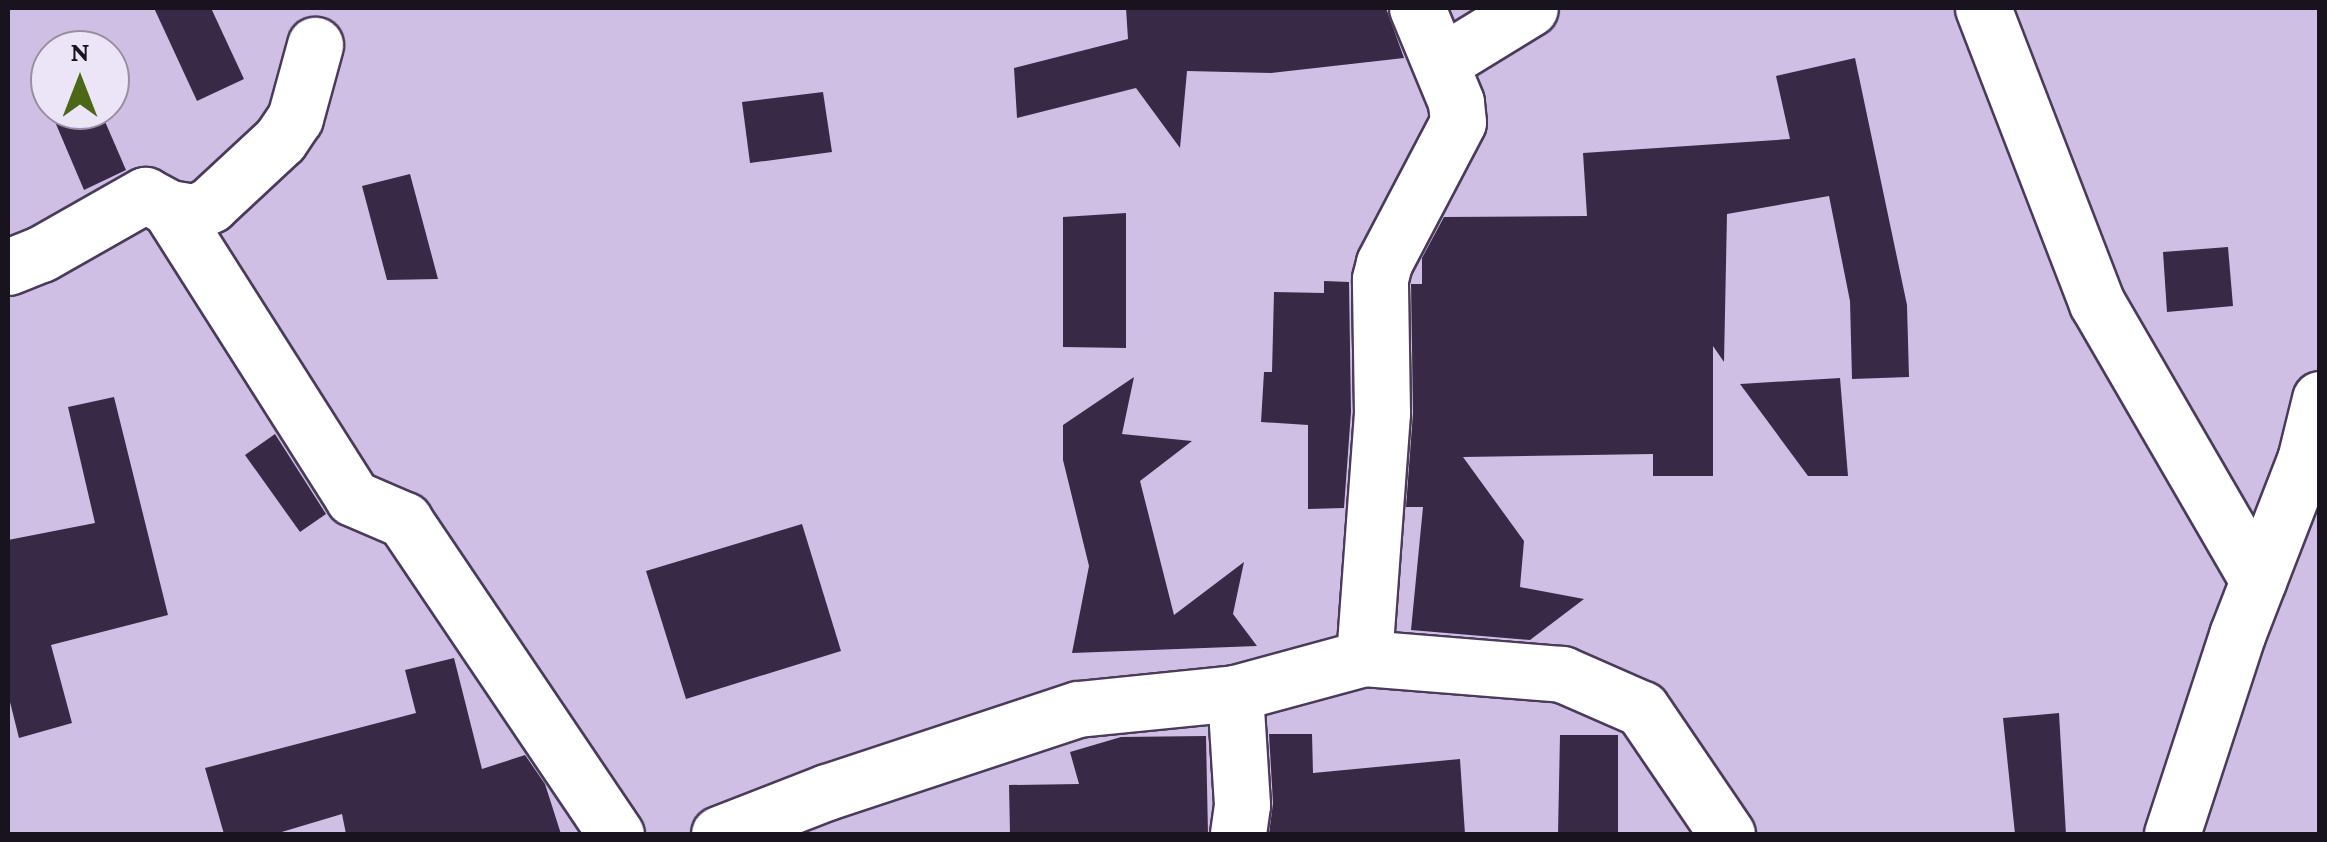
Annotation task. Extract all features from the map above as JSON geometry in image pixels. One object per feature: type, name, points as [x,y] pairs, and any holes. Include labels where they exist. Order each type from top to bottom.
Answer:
[{"type":"street","points":[[1364,658],[1382,413],[1380,279],[1384,263],[1458,122],[1442,62],[1417,8]]},
{"type":"street","points":[[1442,62],[1530,8]]},
{"type":"street","points":[[1983,8],[2096,303],[2258,581]]},
{"type":"street","points":[[8,267],[41,254],[145,194],[169,208],[195,212],[210,205],[280,140],[295,118],[315,45]]},
{"type":"street","points":[[169,208],[353,498],[404,520],[616,834]]},
{"type":"street","points":[[2172,834],[2258,581],[2305,460],[2320,399]]},
{"type":"street","points":[[719,834],[826,792],[1078,709],[1235,693],[1364,658],[1562,674],[1642,709],[1728,834]]},
{"type":"street","points":[[1235,693],[1242,805],[1238,834]]},
{"type":"building","points":[[154,8],[211,8],[244,79],[197,101]]},
{"type":"building","points":[[1126,8],[1386,8],[1404,58],[1271,73],[1187,71],[1180,148],[1136,88],[1017,118],[1014,68],[1128,39]]},
{"type":"building","points":[[1855,58],[1907,305],[1909,377],[1852,379],[1850,301],[1829,196],[1727,214],[1724,362],[1713,346],[1713,476],[1653,476],[1653,454],[1463,457],[1524,541],[1520,587],[1584,599],[1530,640],[1411,630],[1423,507],[1406,507],[1413,413],[1411,284],[1422,284],[1422,258],[1444,217],[1587,216],[1583,153],[1790,139],[1776,76]]},
{"type":"building","points":[[823,92],[832,152],[750,163],[742,102]]},
{"type":"building","points":[[58,130],[109,130],[126,170],[84,190]]},
{"type":"building","points":[[410,174],[438,279],[387,280],[362,186]]},
{"type":"building","points":[[1126,213],[1126,348],[1063,347],[1063,217]]},
{"type":"building","points":[[2228,247],[2233,306],[2167,312],[2163,252]]},
{"type":"building","points":[[1324,281],[1349,282],[1351,412],[1344,508],[1308,509],[1308,425],[1261,422],[1264,372],[1272,372],[1274,292],[1324,293]]},
{"type":"building","points":[[1134,377],[1122,434],[1192,441],[1140,481],[1174,615],[1244,562],[1233,614],[1257,646],[1072,653],[1089,566],[1063,460],[1063,425]]},
{"type":"building","points":[[1840,378],[1848,476],[1808,476],[1740,384]]},
{"type":"building","points":[[114,397],[168,615],[51,645],[72,723],[19,738],[8,694],[8,540],[95,523],[68,407]]},
{"type":"building","points":[[275,434],[326,514],[300,532],[245,455]]},
{"type":"building","points":[[802,524],[841,651],[686,699],[646,571]]},
{"type":"building","points":[[454,658],[482,769],[525,755],[545,784],[561,834],[346,834],[342,814],[275,834],[224,834],[205,768],[416,713],[405,670]]},
{"type":"building","points":[[2059,713],[2066,834],[2015,834],[2003,718]]},
{"type":"building","points":[[1269,734],[1312,734],[1313,773],[1460,759],[1465,834],[1269,834],[1273,803]]},
{"type":"building","points":[[1560,735],[1618,735],[1618,834],[1558,834]]},
{"type":"building","points":[[1206,736],[1208,834],[1010,834],[1009,785],[1079,784],[1070,752],[1121,737]]}]
